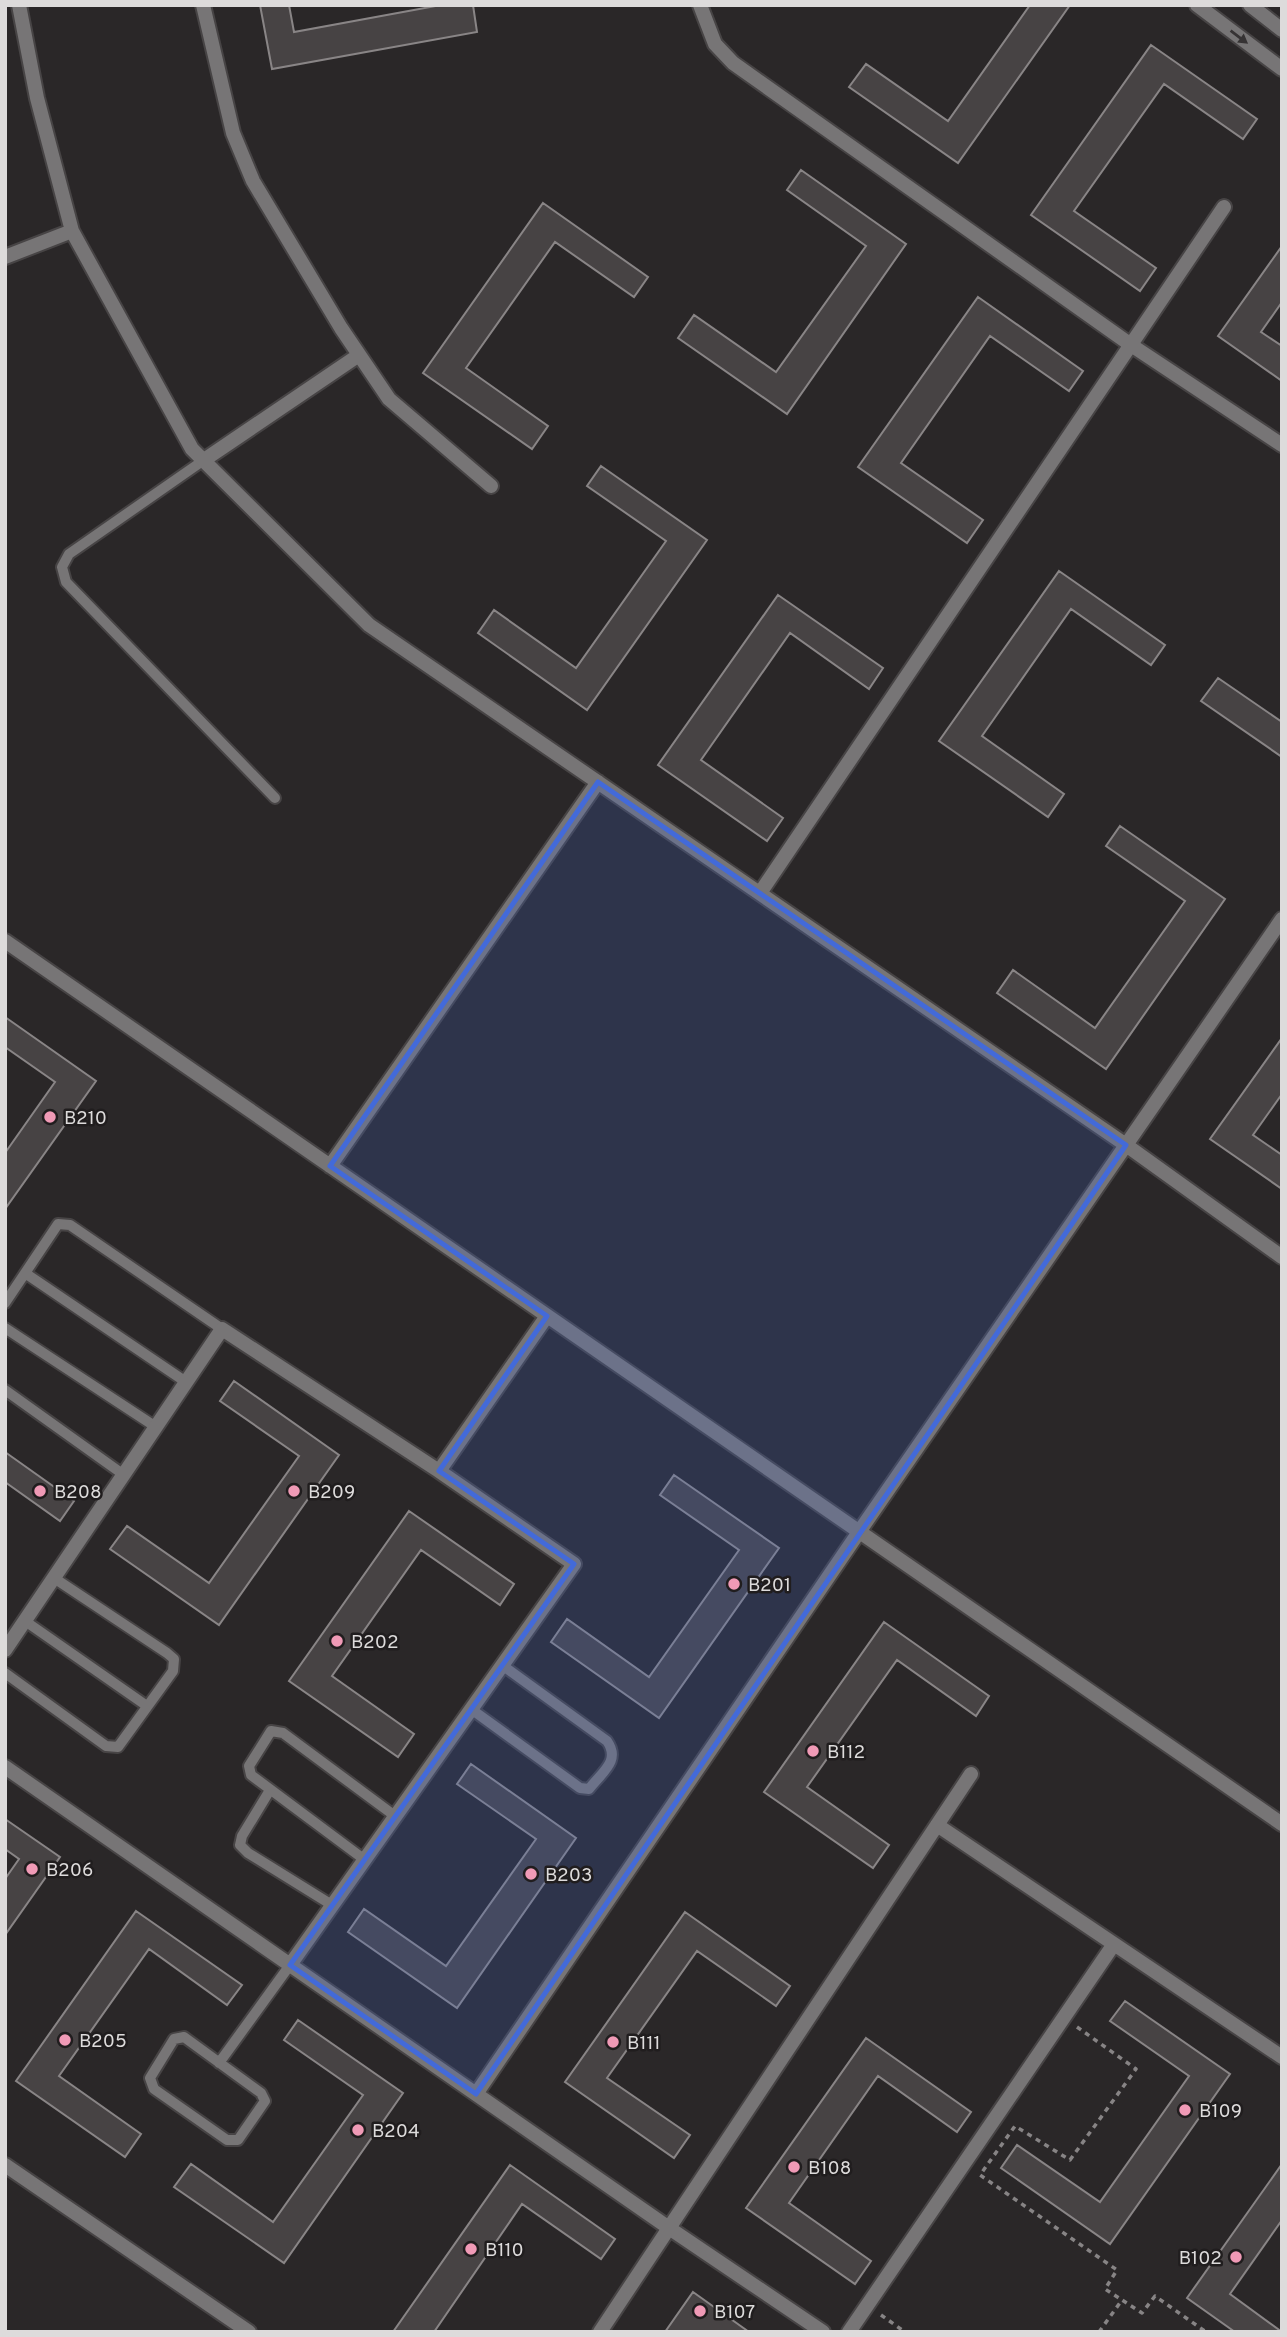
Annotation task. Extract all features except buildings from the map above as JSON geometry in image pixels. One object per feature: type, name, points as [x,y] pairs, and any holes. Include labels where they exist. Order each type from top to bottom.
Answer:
[{"type":"street","points":[[19,5],[37,98],[72,231],[192,449],[369,625],[1126,1145],[1282,1257]]},
{"type":"street","points":[[203,5],[233,134],[253,181],[359,355],[389,398],[491,486]]},
{"type":"street","points":[[700,5],[715,44],[733,63],[1131,345],[1282,445]]},
{"type":"street","points":[[1197,5],[1282,69]]},
{"type":"street","points":[[1250,5],[1282,30]]},
{"type":"street","points":[[760,893],[1224,207]]},
{"type":"street","points":[[5,257],[72,231]]},
{"type":"street","points":[[204,460],[359,355]]},
{"type":"street","points":[[330,1166],[598,782]]},
{"type":"street","points":[[476,2094],[1282,919]]},
{"type":"street","points":[[5,941],[1282,1824]]},
{"type":"street","points":[[439,1471],[547,1316]]},
{"type":"street","points":[[5,1650],[222,1329],[439,1471],[574,1564],[290,1965]]},
{"type":"street","points":[[5,1768],[823,2332]]},
{"type":"street","points":[[600,2332],[971,1774]]},
{"type":"street","points":[[937,1825],[1282,2057]]},
{"type":"street","points":[[849,2332],[1114,1944]]},
{"type":"street","points":[[5,2165],[249,2332]]},
{"type":"lane","points":[[204,460],[69,554],[62,567],[66,582],[275,798]]},
{"type":"lane","points":[[5,1303],[58,1224],[70,1225],[222,1329]]},
{"type":"lane","points":[[25,1273],[186,1382]]},
{"type":"lane","points":[[5,1328],[156,1427]]},
{"type":"lane","points":[[5,1390],[124,1475]]},
{"type":"lane","points":[[5,1673],[106,1746],[118,1747],[173,1671],[174,1659],[167,1653],[54,1578]]},
{"type":"lane","points":[[25,1621],[148,1706]]},
{"type":"lane","points":[[471,1709],[580,1788],[589,1789],[613,1758],[613,1750],[607,1741],[502,1665]]},
{"type":"lane","points":[[365,1860],[250,1775],[249,1766],[271,1731],[283,1733],[395,1816]]},
{"type":"lane","points":[[270,1790],[242,1836],[240,1845],[248,1853],[332,1905]]},
{"type":"lane","points":[[219,2063],[290,1965]]},
{"type":"lane","points":[[184,2037],[219,2063],[261,2093],[265,2101],[238,2140],[228,2140],[154,2089],[150,2078],[174,2039],[184,2037]]},
{"type":"path","points":[[1064,2018],[1136,2069],[1070,2160],[1015,2126],[980,2175],[1117,2270],[1105,2289],[1142,2313],[1155,2296],[1206,2332]]},
{"type":"path","points":[[1100,2332],[1122,2300]]},
{"type":"path","points":[[867,2306],[905,2332]]},
{"type":"highlighted area","points":[[598,782],[1126,1145],[476,2094],[290,1965],[574,1564],[439,1471],[547,1316],[330,1166]]},
{"type":"place","name":"B210","points":[[50,1117]]},
{"type":"place","name":"B208","points":[[40,1491]]},
{"type":"place","name":"B209","points":[[294,1491]]},
{"type":"place","name":"B201","points":[[734,1584]]},
{"type":"place","name":"B202","points":[[337,1641]]},
{"type":"place","name":"B112","points":[[813,1751]]},
{"type":"place","name":"B206","points":[[32,1869]]},
{"type":"place","name":"B203","points":[[531,1874]]},
{"type":"place","name":"B205","points":[[65,2040]]},
{"type":"place","name":"B111","points":[[613,2042]]},
{"type":"place","name":"B109","points":[[1185,2110]]},
{"type":"place","name":"B204","points":[[358,2130]]},
{"type":"place","name":"B108","points":[[794,2167]]},
{"type":"place","name":"B110","points":[[471,2249]]},
{"type":"place","name":"B102","points":[[1236,2257]]},
{"type":"place","name":"B107","points":[[700,2311]]}]
